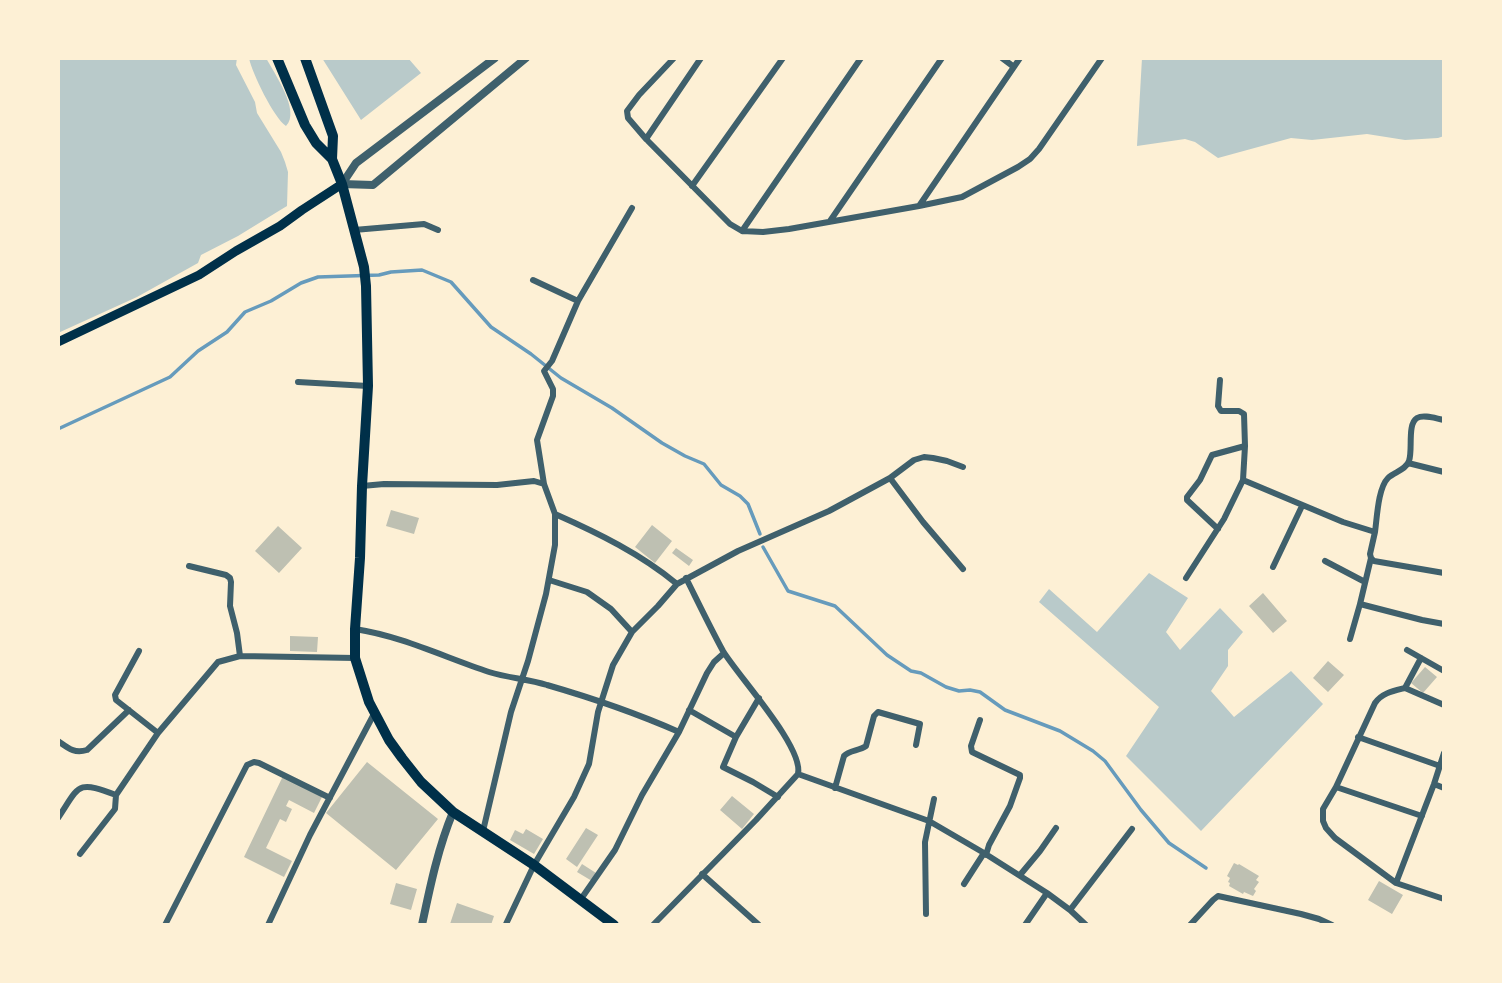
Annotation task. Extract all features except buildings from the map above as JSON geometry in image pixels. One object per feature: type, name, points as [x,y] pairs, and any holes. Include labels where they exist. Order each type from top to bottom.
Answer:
[{"type":"main road","points":[[277,58],[306,125],[316,143],[332,159],[342,184],[364,267],[368,386],[355,658],[369,702],[402,758],[421,782],[453,812],[534,865],[614,925]]},
{"type":"main road","points":[[305,58],[333,136],[332,159]]},
{"type":"main road","points":[[58,342],[199,275],[280,226],[342,184]]},
{"type":"street","points":[[342,184],[356,163],[495,58]]},
{"type":"street","points":[[342,184],[373,185],[526,58]]},
{"type":"street","points":[[674,58],[626,111],[628,118],[730,224],[742,231],[776,230],[962,197],[1030,159],[1102,58]]},
{"type":"street","points":[[646,139],[701,58]]},
{"type":"street","points":[[692,186],[783,58]]},
{"type":"street","points":[[742,231],[861,58]]},
{"type":"street","points":[[830,221],[942,58]]},
{"type":"street","points":[[1002,58],[1014,67]]},
{"type":"street","points":[[919,206],[1020,58]]},
{"type":"street","points":[[483,831],[511,712],[528,661],[549,580],[555,545],[555,514],[544,484],[537,440],[552,401],[553,389],[544,371],[552,361],[578,302],[632,208]]},
{"type":"street","points":[[354,230],[424,224],[438,230]]},
{"type":"street","points":[[533,280],[578,302]]},
{"type":"street","points":[[1186,578],[1218,529],[1242,480],[1244,414],[1239,411],[1221,411],[1217,406],[1220,380]]},
{"type":"street","points":[[298,382],[368,386]]},
{"type":"street","points":[[1349,639],[1371,558],[1384,483],[1408,463],[1411,426],[1414,420],[1423,417],[1444,420]]},
{"type":"street","points":[[1218,529],[1193,507],[1187,497],[1200,480],[1212,455],[1245,446]]},
{"type":"street","points":[[506,924],[534,865],[574,797],[589,764],[601,701],[613,665],[632,632],[677,584],[738,551],[829,511],[890,478],[914,460],[924,457],[963,467]]},
{"type":"street","points":[[1408,463],[1444,472]]},
{"type":"street","points":[[890,478],[963,569]]},
{"type":"street","points":[[1242,480],[1302,506],[1375,532]]},
{"type":"street","points":[[362,486],[497,485],[534,481],[544,484]]},
{"type":"street","points":[[1273,566],[1302,506]]},
{"type":"street","points":[[555,514],[633,552],[677,584]]},
{"type":"street","points":[[1371,558],[1374,561],[1444,573]]},
{"type":"street","points":[[1325,561],[1365,582]]},
{"type":"street","points":[[189,566],[230,578],[230,606],[240,656]]},
{"type":"street","points":[[653,925],[778,797],[798,774],[799,768],[785,737],[724,653],[686,578]]},
{"type":"street","points":[[549,580],[587,592],[611,609],[632,632]]},
{"type":"street","points":[[1360,604],[1444,624]]},
{"type":"street","points":[[355,629],[379,633],[491,673],[544,684],[601,701],[679,732]]},
{"type":"street","points":[[1407,650],[1444,671]]},
{"type":"street","points":[[139,651],[115,695],[116,700],[158,733]]},
{"type":"street","points":[[581,899],[615,850],[642,795],[679,732],[707,673],[724,653]]},
{"type":"street","points":[[80,853],[115,809],[116,795],[158,733],[218,662],[240,656],[355,658]]},
{"type":"street","points":[[1405,688],[1420,658]]},
{"type":"street","points":[[1444,705],[1405,688],[1379,697],[1323,809],[1323,821],[1335,838],[1396,883],[1444,899]]},
{"type":"street","points":[[759,698],[736,737],[723,767],[778,797]]},
{"type":"street","points":[[58,741],[74,752],[87,750],[129,710]]},
{"type":"street","points":[[689,710],[736,737]]},
{"type":"street","points":[[268,925],[310,835],[375,712]]},
{"type":"street","points":[[835,788],[844,756],[866,746],[874,716],[878,712],[920,724],[916,745]]},
{"type":"street","points":[[964,884],[985,854],[1010,806],[1020,778],[1020,775],[1011,770],[972,752],[971,746],[980,720]]},
{"type":"street","points":[[1358,737],[1440,766]]},
{"type":"street","points":[[1396,883],[1444,753]]},
{"type":"street","points":[[165,925],[247,765],[258,763],[330,798]]},
{"type":"street","points":[[798,774],[929,821],[1020,875],[1086,925]]},
{"type":"street","points":[[1434,784],[1444,788]]},
{"type":"street","points":[[58,818],[77,789],[93,786],[116,795]]},
{"type":"street","points":[[1336,787],[1422,816]]},
{"type":"street","points":[[926,914],[925,853],[934,799]]},
{"type":"street","points":[[422,925],[444,833],[453,812]]},
{"type":"street","points":[[1020,875],[1041,852],[1056,828]]},
{"type":"street","points":[[1069,910],[1132,830]]},
{"type":"street","points":[[702,874],[759,925]]},
{"type":"street","points":[[1025,925],[1047,893]]},
{"type":"street","points":[[1190,925],[1216,897],[1221,896],[1301,914],[1332,925]]},
{"type":"shaded area","points":[[58,58],[237,58],[236,65],[255,102],[257,113],[281,152],[288,172],[287,206],[201,255],[198,263],[137,297],[58,333]]},
{"type":"shaded area","points":[[249,58],[266,58],[280,82],[290,111],[286,126],[264,95]]},
{"type":"shaded area","points":[[322,58],[408,58],[421,73],[361,120]]},
{"type":"shaded area","points":[[1142,58],[1444,58],[1444,136],[1405,140],[1367,134],[1312,140],[1291,138],[1218,158],[1195,142],[1185,139],[1137,146]]},
{"type":"shaded area","points":[[1149,573],[1188,598],[1166,632],[1180,650],[1220,608],[1243,632],[1228,650],[1228,666],[1211,691],[1234,717],[1291,671],[1323,704],[1201,831],[1126,756],[1159,707],[1039,602],[1049,589],[1097,632]]},
{"type":"waterway","points":[[58,429],[170,377],[198,351],[227,332],[245,312],[271,301],[301,283],[318,277],[379,275],[422,270],[451,282],[491,327],[561,378],[612,408],[662,443],[704,464],[721,485],[748,504],[760,534]]},
{"type":"waterway","points":[[763,547],[788,591],[835,606],[887,655],[911,671],[959,691],[980,692],[1005,710],[1060,731],[1093,751],[1105,761],[1169,843],[1206,868]]}]
